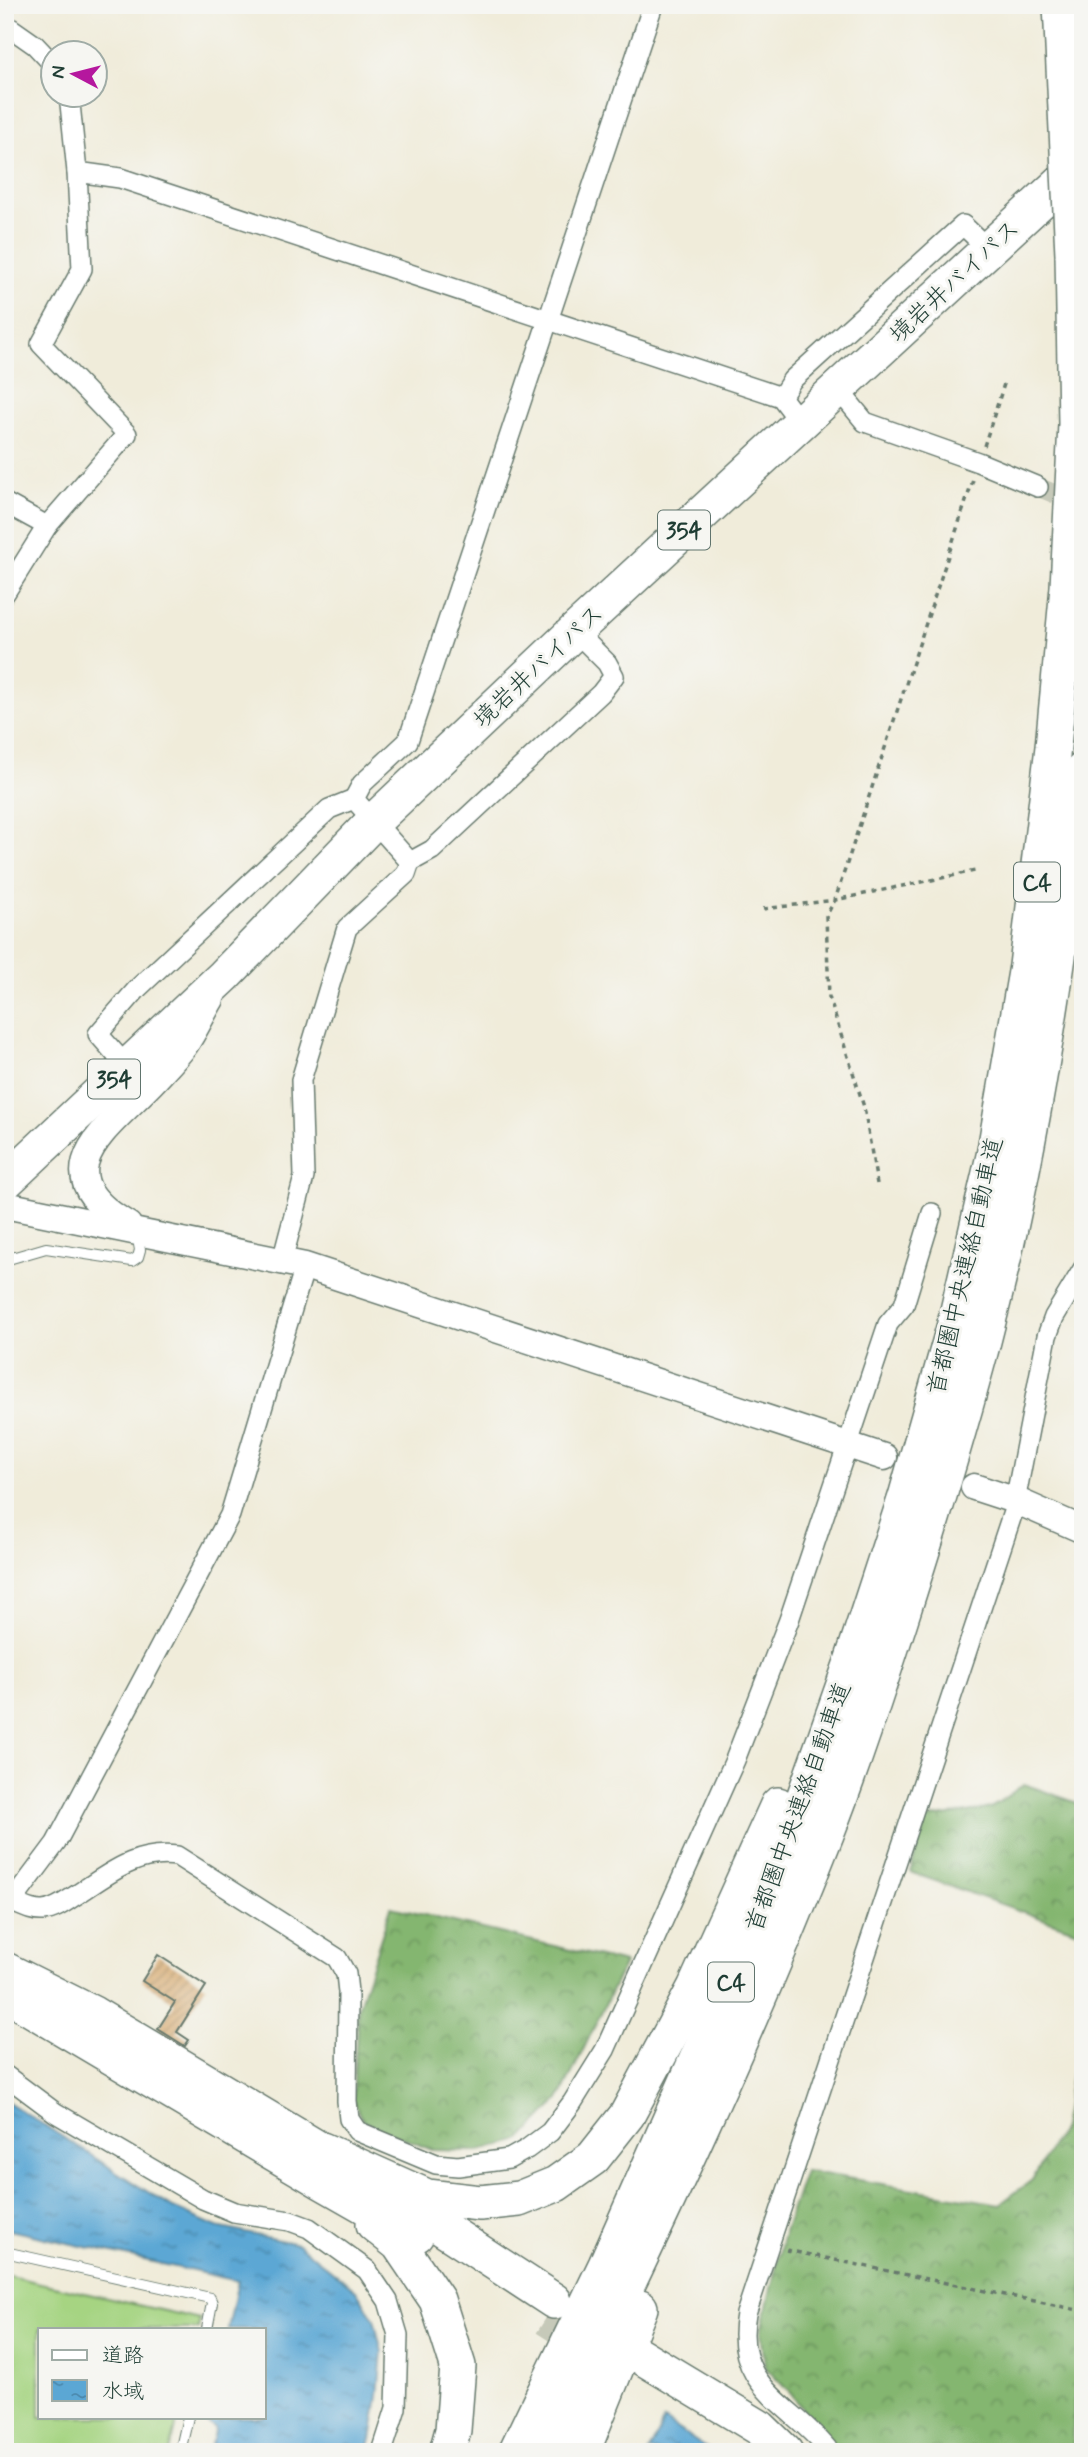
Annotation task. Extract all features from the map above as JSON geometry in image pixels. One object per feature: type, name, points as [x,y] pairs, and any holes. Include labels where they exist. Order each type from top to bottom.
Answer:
[{"type":"highway","name":"首都圏中央連絡自動車道","points":[[516,2452],[606,2265],[736,1971],[797,1818],[906,1497],[954,1328],[990,1169],[1027,966],[1053,747],[1068,587],[1076,425],[1073,254],[1061,5]]},
{"type":"highway","name":"境岩井バイパス","points":[[5,1182],[223,976],[363,811],[575,631],[790,410],[838,389],[1083,162]]},
{"type":"highway","name":"首都圏中央連絡自動車道","points":[[546,2452],[650,2240],[774,1962],[827,1830],[938,1503],[984,1338],[1024,1161],[1058,968],[1083,770]]},
{"type":"highway","points":[[5,1993],[322,2166],[427,2197],[480,2203],[519,2199],[556,2184],[593,2158],[627,2115],[695,1988],[806,1742],[906,1497]]},
{"type":"highway","points":[[582,2452],[666,2247],[774,1962]]},
{"type":"highway","points":[[5,1970],[93,2014],[322,2166],[399,2224],[550,2309]]},
{"type":"highway","points":[[322,2166],[399,2244],[437,2300],[458,2366],[453,2430],[447,2452]]},
{"type":"highway","points":[[754,2452],[636,2364],[760,2428],[785,2452]]},
{"type":"street","points":[[410,862],[363,811],[362,784],[408,741],[653,5]]},
{"type":"street","points":[[5,24],[38,47]]},
{"type":"street","points":[[5,593],[47,526],[127,434],[41,344],[82,269],[70,108]]},
{"type":"street","points":[[77,172],[120,178],[549,319],[790,410],[792,380],[963,225],[988,249]]},
{"type":"street","points":[[838,389],[865,422],[978,462],[1038,488]]},
{"type":"street","points":[[5,503],[47,526]]},
{"type":"street","points":[[575,631],[607,663],[614,676],[601,693],[432,850],[410,862],[406,874],[347,928],[301,1080],[304,1177],[293,1263],[230,1515],[56,1843],[12,1902],[44,1911],[60,1905],[131,1861],[158,1854],[177,1857],[337,1958],[346,1974],[347,2101],[349,2119],[357,2131],[436,2164],[458,2166],[509,2159],[550,2132],[572,2103],[605,2050],[735,1760],[789,1620],[888,1324],[904,1305],[932,1213]]},
{"type":"street","points":[[127,1067],[98,1034],[138,988],[329,808],[363,811]]},
{"type":"street","points":[[136,1230],[112,1216],[89,1191],[85,1179],[85,1161],[91,1146],[102,1132],[184,1046],[223,976]]},
{"type":"street","points":[[5,1205],[293,1263],[884,1457]]},
{"type":"street","points":[[830,2452],[821,2440],[763,2390],[753,2376],[747,2360],[744,2328],[768,2247],[1017,1501],[1046,1336],[1054,1317],[1083,1269]]},
{"type":"street","points":[[974,1487],[1017,1501],[1083,1530]]},
{"type":"street","points":[[5,2075],[56,2113],[203,2199],[234,2212],[290,2221],[309,2228],[367,2270],[388,2301],[398,2335],[396,2408],[382,2452]]},
{"type":"lane","points":[[5,1260],[46,1248],[132,1261],[138,1257],[140,1250],[136,1230]]},
{"type":"lane","points":[[5,2252],[210,2298],[212,2304],[207,2328]]},
{"type":"lane","points":[[180,2452],[188,2418]]},
{"type":"path","points":[[877,1184],[864,1107],[829,997],[825,916],[835,900],[1005,381]]},
{"type":"path","points":[[763,909],[835,900],[975,871]]},
{"type":"path","points":[[768,2247],[858,2263],[1083,2311]]},
{"type":"green space","points":[[1024,1784],[1083,1805],[1083,1933],[910,1872],[926,1819],[991,1808]]},
{"type":"green space","points":[[391,1907],[625,1963],[559,2100],[521,2140],[477,2151],[432,2150],[362,2121],[353,2099],[358,2008]]},
{"type":"green space","points":[[1078,2039],[1083,2041],[1083,2371],[1074,2401],[1073,2452],[836,2452],[790,2393],[765,2367],[761,2331],[785,2229],[805,2171],[1000,2204],[1032,2180],[1062,2128]]},
{"type":"green space","points":[[5,2275],[200,2319],[198,2328],[38,2328],[38,2418],[178,2418],[170,2452],[5,2452]]},
{"type":"water","points":[[5,2100],[173,2208],[217,2227],[298,2244],[356,2290],[374,2319],[382,2352],[371,2440],[366,2452],[209,2452],[215,2428],[207,2423],[208,2418],[266,2418],[266,2328],[228,2328],[238,2281],[5,2229]]},
{"type":"water","points":[[664,2420],[712,2452],[649,2452]]},
{"type":"building","points":[[158,1955],[206,1986],[177,2032],[189,2040],[185,2046],[158,2029],[175,2002],[142,1981]]},
{"type":"tunnel","points":[[1038,487],[1079,504]]},
{"type":"tunnel","points":[[546,2318],[633,2373]]}]
